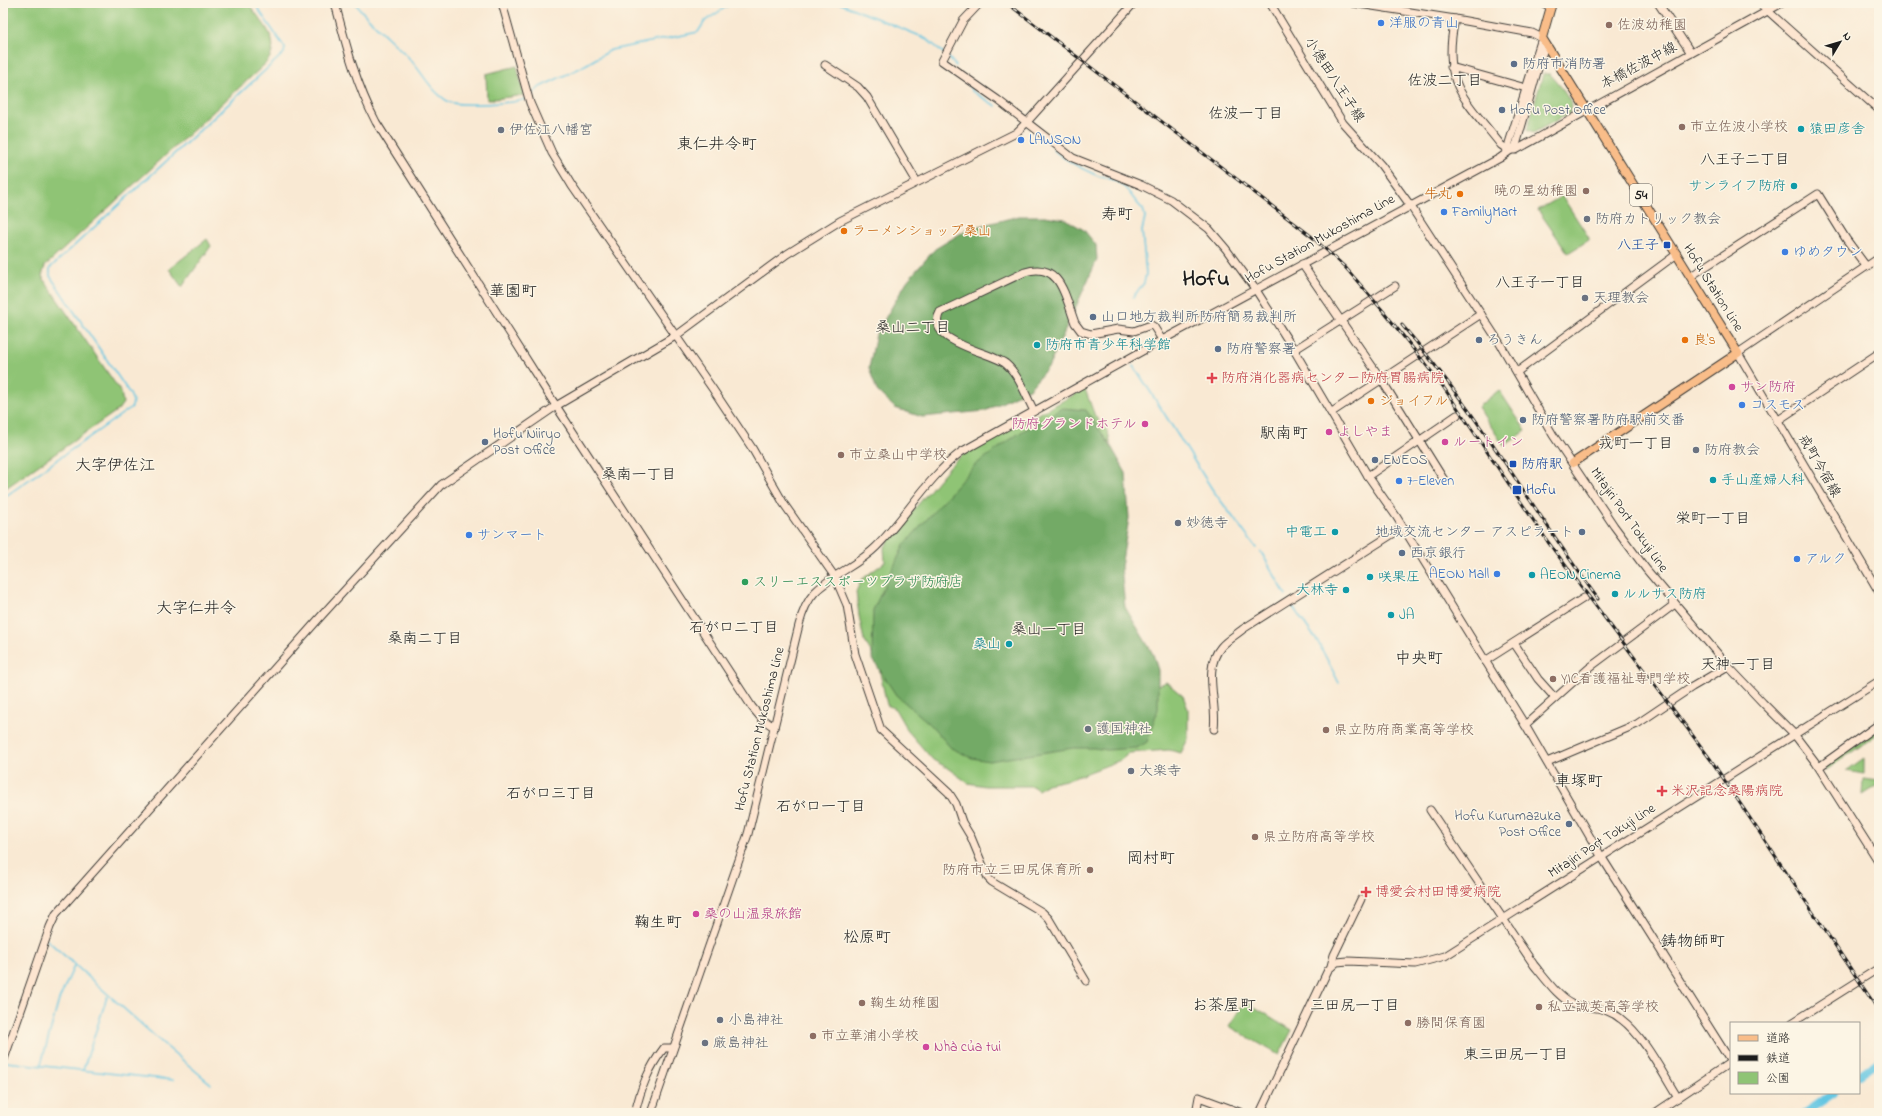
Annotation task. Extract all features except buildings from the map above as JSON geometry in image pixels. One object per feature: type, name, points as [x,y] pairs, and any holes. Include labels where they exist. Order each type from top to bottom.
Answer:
[{"type":"main road","points":[[1542,38],[1549,4]]},
{"type":"main road","name":"Hofu Station Line","points":[[1542,38],[1738,352],[1573,463]]},
{"type":"street","points":[[335,3],[352,67],[361,93],[376,122],[556,406],[752,707],[762,719],[774,727]]},
{"type":"street","points":[[502,3],[530,103],[555,159],[752,448],[784,504],[834,577],[846,605],[856,654],[881,730],[949,793],[956,804],[962,822],[971,837],[988,878],[1049,918],[1086,981]]},
{"type":"street","points":[[980,3],[963,21],[942,61],[1027,122],[1073,158],[1155,191],[1186,210],[1209,228],[1256,290],[1294,350],[1332,412],[1368,476],[1402,528],[1547,762],[1601,856],[1730,1060]]},
{"type":"street","points":[[3,1062],[50,927],[56,914],[436,490],[451,477],[556,406],[676,335],[787,254],[840,221],[1010,136],[1027,122],[1134,3]]},
{"type":"street","name":"小徳田八王子線","points":[[1270,3],[1343,123],[1382,165],[1410,205]]},
{"type":"street","points":[[1353,3],[1455,19],[1532,34],[1542,38]]},
{"type":"street","points":[[1658,3],[1691,53]]},
{"type":"street","points":[[1759,3],[1879,110]]},
{"type":"street","name":"本橋佐波中線","points":[[1508,150],[1516,150],[1782,3]]},
{"type":"street","points":[[1455,19],[1450,46],[1452,67],[1457,87],[1501,145],[1508,150]]},
{"type":"street","points":[[1410,205],[1483,168],[1500,158],[1508,150],[1515,146],[1522,128],[1542,51],[1542,38]]},
{"type":"street","points":[[1508,150],[1535,55],[1542,38]]},
{"type":"street","points":[[825,64],[858,87],[867,97],[917,182]]},
{"type":"street","points":[[1452,67],[1526,88]]},
{"type":"street","points":[[1691,276],[1818,194],[1846,239],[1866,266]]},
{"type":"street","name":"Hofu Station Mukoshima Line","points":[[651,1113],[748,834],[803,610],[815,592],[834,577],[862,559],[876,547],[949,461],[961,452],[1162,340],[1410,205],[1481,314],[1517,372],[1553,435],[1573,463]]},
{"type":"street","points":[[1517,372],[1677,254]]},
{"type":"street","points":[[1738,352],[1879,258]]},
{"type":"street","points":[[1302,264],[1381,379],[1444,480]]},
{"type":"street","points":[[1034,412],[1010,368],[1001,360],[961,346],[948,337],[938,322],[937,317],[940,312],[1025,272],[1046,270],[1057,279],[1074,323],[1085,333],[1091,334],[1118,329],[1134,331],[1151,325],[1154,327],[1162,340]]},
{"type":"street","points":[[1294,350],[1395,286]]},
{"type":"street","points":[[1332,412],[1481,314]]},
{"type":"street","name":"戒町今宿線","points":[[1738,352],[1777,421],[1879,592]]},
{"type":"street","points":[[1777,421],[1879,353]]},
{"type":"street","points":[[1368,476],[1458,415]]},
{"type":"street","name":"Mitajiri Port Tokuji Line","points":[[1331,966],[1341,961],[1404,965],[1434,960],[1460,947],[1794,734],[1763,704],[1728,666],[1632,551],[1573,463]]},
{"type":"street","points":[[1214,729],[1215,715],[1212,671],[1216,656],[1222,646],[1243,629],[1402,528]]},
{"type":"street","points":[[1485,661],[1584,598]]},
{"type":"street","points":[[1525,726],[1589,668],[1676,604]]},
{"type":"street","points":[[1514,643],[1538,679],[1555,698]]},
{"type":"street","points":[[1547,762],[1637,724],[1692,686],[1728,666]]},
{"type":"street","points":[[1879,681],[1794,734],[1818,767],[1879,862]]},
{"type":"street","points":[[1818,767],[1879,724]]},
{"type":"street","points":[[1430,810],[1534,965],[1566,1001],[1576,1006],[1605,1010],[1621,1018],[1650,1052],[1678,1098]]},
{"type":"street","points":[[1260,1113],[1331,966],[1334,955],[1361,899]]},
{"type":"street","points":[[1794,1022],[1879,968]]},
{"type":"street","points":[[635,1113],[641,1089],[650,1069],[664,1048],[674,1048]]},
{"type":"street","points":[[1655,1113],[1730,1063]]},
{"type":"street","points":[[1196,1113],[1199,1097],[1242,1113]]},
{"type":"green space","points":[[12,3],[248,3],[265,25],[272,41],[273,49],[270,57],[264,65],[45,266],[42,276],[44,280],[121,392],[123,403],[118,410],[3,490],[3,9]]},
{"type":"green space","points":[[517,66],[524,95],[487,100],[486,74]]},
{"type":"green space","points":[[1543,74],[1550,74],[1562,88],[1572,105],[1570,113],[1533,133],[1527,130]]},
{"type":"green space","points":[[1562,196],[1589,238],[1589,240],[1568,253],[1538,210]]},
{"type":"green space","points":[[1019,216],[1045,216],[1065,219],[1084,230],[1096,245],[1097,260],[1049,366],[1029,389],[985,411],[922,417],[895,408],[877,391],[869,368],[876,334],[907,281],[935,249],[968,229]]},
{"type":"green space","points":[[207,239],[211,246],[182,287],[169,269]]},
{"type":"green space","points":[[1085,389],[1095,416],[1108,432],[1110,441],[1109,550],[1147,689],[1166,682],[1183,696],[1188,709],[1188,739],[1181,753],[1169,750],[1129,753],[1121,760],[1071,779],[1047,784],[1038,790],[1032,786],[985,786],[968,783],[946,767],[933,760],[907,730],[895,709],[887,705],[878,664],[864,640],[856,592],[861,580],[885,562],[884,548],[892,536],[950,466],[962,455]]},
{"type":"green space","points":[[1499,390],[1526,431],[1504,446],[1478,407]]},
{"type":"green space","points":[[1062,408],[1086,410],[1112,448],[1126,473],[1129,518],[1121,567],[1125,607],[1153,654],[1158,670],[1158,709],[1147,742],[1137,748],[1107,750],[1094,748],[1073,748],[989,761],[972,758],[951,748],[930,724],[896,695],[872,658],[873,610],[904,545],[975,465],[1018,434]]},
{"type":"green space","points":[[1879,729],[1879,733],[1825,771],[1826,765]]},
{"type":"green space","points":[[1864,758],[1864,774],[1846,771]]},
{"type":"green space","points":[[1863,779],[1879,781],[1879,784],[1862,795]]},
{"type":"green space","points":[[1245,1001],[1292,1030],[1279,1055],[1229,1026]]},
{"type":"waterway","points":[[3,498],[132,407],[133,401],[130,394],[50,276],[50,268],[284,53],[285,48],[254,3]]},
{"type":"waterway","points":[[355,3],[368,18],[415,64],[437,93],[449,102],[464,104],[488,104],[512,102],[527,98]]},
{"type":"waterway","points":[[530,96],[540,87],[580,68],[611,50],[698,32],[705,21],[732,3]]},
{"type":"waterway","points":[[839,3],[925,38],[944,53]]},
{"type":"waterway","points":[[947,56],[956,66]]},
{"type":"waterway","points":[[968,84],[972,91],[996,106]]},
{"type":"waterway","points":[[1053,150],[1080,168],[1120,183],[1143,209],[1145,217],[1142,231],[1146,274],[1144,283],[1133,297]]},
{"type":"waterway","points":[[1134,366],[1212,489],[1256,548]]},
{"type":"waterway","points":[[1261,552],[1286,595]]},
{"type":"waterway","points":[[1292,606],[1318,642],[1339,683]]},
{"type":"waterway","points":[[47,940],[167,1047],[211,1084]]},
{"type":"waterway","points":[[41,1064],[59,1000],[75,964]]},
{"type":"waterway","points":[[83,1070],[107,997]]},
{"type":"waterway","points":[[1860,1074],[1879,1061]]},
{"type":"waterway","points":[[6,1062],[173,1080]]},
{"type":"waterway","points":[[1805,1113],[1833,1094]]},
{"type":"railway","points":[[1007,3],[1311,236],[1345,267],[1384,312],[1442,385],[1548,542],[1711,760],[1879,1011]]},
{"type":"railway","points":[[1402,325],[1454,390],[1598,599]]},
{"type":"place","name":"洋服の青山","points":[[1381,23]]},
{"type":"place","name":"佐波幼稚園","points":[[1609,25]]},
{"type":"place","name":"防府市消防署","points":[[1514,64]]},
{"type":"place","name":"Hofu Post Office","points":[[1502,110]]},
{"type":"place","name":"市立佐波小学校","points":[[1682,127]]},
{"type":"place","name":"猿田彦舎","points":[[1801,129]]},
{"type":"place","name":"伊佐江八幡宮","points":[[501,130]]},
{"type":"place","name":"LAWSON","points":[[1021,140]]},
{"type":"place","name":"サンライフ防府","points":[[1794,186]]},
{"type":"place","name":"暁の星幼稚園","points":[[1586,191]]},
{"type":"place","name":"牛丸","points":[[1460,194]]},
{"type":"place","name":"FamilyMart","points":[[1444,212]]},
{"type":"place","name":"防府カトリック教会","points":[[1587,219]]},
{"type":"place","name":"ラーメンショップ桑山","points":[[844,231]]},
{"type":"place","name":"八王子","points":[[1667,245]]},
{"type":"place","name":"ゆめタウン","points":[[1785,252]]},
{"type":"place","name":"天理教会","points":[[1585,298]]},
{"type":"place","name":"山口地方裁判所防府簡易裁判所","points":[[1093,317]]},
{"type":"place","name":"ろうきん","points":[[1479,340]]},
{"type":"place","name":"良's","points":[[1685,340]]},
{"type":"place","name":"防府市青少年科学館","points":[[1037,345]]},
{"type":"place","name":"防府警察署","points":[[1218,349]]},
{"type":"place","name":"防府消化器病センター防府胃腸病院","points":[[1212,378]]},
{"type":"place","name":"サン防府","points":[[1732,387]]},
{"type":"place","name":"ジョイフル","points":[[1371,401]]},
{"type":"place","name":"コスモス","points":[[1742,405]]},
{"type":"place","name":"防府警察署防府駅前交番","points":[[1523,420]]},
{"type":"place","name":"防府グランドホテル","points":[[1145,424]]},
{"type":"place","name":"よしやま","points":[[1329,432]]},
{"type":"place","name":"Hofu Niiryo Post Office","points":[[485,442]]},
{"type":"place","name":"ルートイン","points":[[1445,442]]},
{"type":"place","name":"防府教会","points":[[1696,450]]},
{"type":"place","name":"市立桑山中学校","points":[[841,455]]},
{"type":"place","name":"ENEOS","points":[[1375,460]]},
{"type":"place","name":"防府駅","points":[[1513,464]]},
{"type":"place","name":"手山産婦人科","points":[[1713,480]]},
{"type":"place","name":"7-Eleven","points":[[1399,481]]},
{"type":"place","name":"Hofu","points":[[1517,490]]},
{"type":"place","name":"妙徳寺","points":[[1178,523]]},
{"type":"place","name":"中電工","points":[[1335,532]]},
{"type":"place","name":"地域交流センター アスピラート","points":[[1582,532]]},
{"type":"place","name":"サンマート","points":[[469,535]]},
{"type":"place","name":"西京銀行","points":[[1402,553]]},
{"type":"place","name":"アルク","points":[[1797,559]]},
{"type":"place","name":"AEON Mall","points":[[1497,574]]},
{"type":"place","name":"AEON Cinema","points":[[1532,575]]},
{"type":"place","name":"咲果圧","points":[[1370,577]]},
{"type":"place","name":"スリーエススポーツプラザ防府店","points":[[745,582]]},
{"type":"place","name":"大林寺","points":[[1346,590]]},
{"type":"place","name":"ルルサス防府","points":[[1615,594]]},
{"type":"place","name":"JA","points":[[1391,615]]},
{"type":"place","name":"桑山","points":[[1009,644]]},
{"type":"place","name":"YIC看護福祉専門学校","points":[[1553,679]]},
{"type":"place","name":"護国神社","points":[[1088,729]]},
{"type":"place","name":"県立防府商業高等学校","points":[[1326,730]]},
{"type":"place","name":"大楽寺","points":[[1131,771]]},
{"type":"place","name":"米沢記念桑陽病院","points":[[1662,791]]},
{"type":"place","name":"Hofu Kurumazuka Post Office","points":[[1569,824]]},
{"type":"place","name":"県立防府高等学校","points":[[1255,837]]},
{"type":"place","name":"防府市立三田尻保育所","points":[[1090,870]]},
{"type":"place","name":"博愛会村田博愛病院","points":[[1366,892]]},
{"type":"place","name":"桑の山温泉旅館","points":[[696,914]]},
{"type":"place","name":"鞠生幼稚園","points":[[862,1003]]},
{"type":"place","name":"私立誠英高等学校","points":[[1539,1007]]},
{"type":"place","name":"小島神社","points":[[720,1020]]},
{"type":"place","name":"勝間保育園","points":[[1408,1023]]},
{"type":"place","name":"市立華浦小学校","points":[[813,1036]]},
{"type":"place","name":"厳島神社","points":[[705,1043]]},
{"type":"place","name":"Nhà của tui","points":[[926,1047]]},
{"type":"district","name":"佐波二丁目","points":[[1445,81]]},
{"type":"district","name":"佐波一丁目","points":[[1246,114]]},
{"type":"district","name":"東仁井令町","points":[[717,145]]},
{"type":"district","name":"八王子二丁目","points":[[1745,160]]},
{"type":"district","name":"寿町","points":[[1117,215]]},
{"type":"district","name":"Hofu","points":[[1206,280]]},
{"type":"district","name":"八王子一丁目","points":[[1540,283]]},
{"type":"district","name":"華園町","points":[[513,292]]},
{"type":"district","name":"桑山二丁目","points":[[913,328]]},
{"type":"district","name":"駅南町","points":[[1284,434]]},
{"type":"district","name":"戎町一丁目","points":[[1636,444]]},
{"type":"district","name":"大字伊佐江","points":[[115,466]]},
{"type":"district","name":"桑南一丁目","points":[[639,475]]},
{"type":"district","name":"栄町一丁目","points":[[1713,519]]},
{"type":"district","name":"大字仁井令","points":[[196,609]]},
{"type":"district","name":"石が口二丁目","points":[[734,628]]},
{"type":"district","name":"桑山一丁目","points":[[1049,630]]},
{"type":"district","name":"桑南二丁目","points":[[425,639]]},
{"type":"district","name":"中央町","points":[[1419,659]]},
{"type":"district","name":"天神一丁目","points":[[1738,665]]},
{"type":"district","name":"車塚町","points":[[1579,782]]},
{"type":"district","name":"石が口三丁目","points":[[551,794]]},
{"type":"district","name":"石が口一丁目","points":[[821,807]]},
{"type":"district","name":"岡村町","points":[[1151,859]]},
{"type":"district","name":"鞠生町","points":[[658,923]]},
{"type":"district","name":"松原町","points":[[867,938]]},
{"type":"district","name":"鋳物師町","points":[[1693,942]]},
{"type":"district","name":"お茶屋町","points":[[1224,1006]]},
{"type":"district","name":"三田尻一丁目","points":[[1355,1006]]},
{"type":"district","name":"東三田尻一丁目","points":[[1516,1055]]}]
